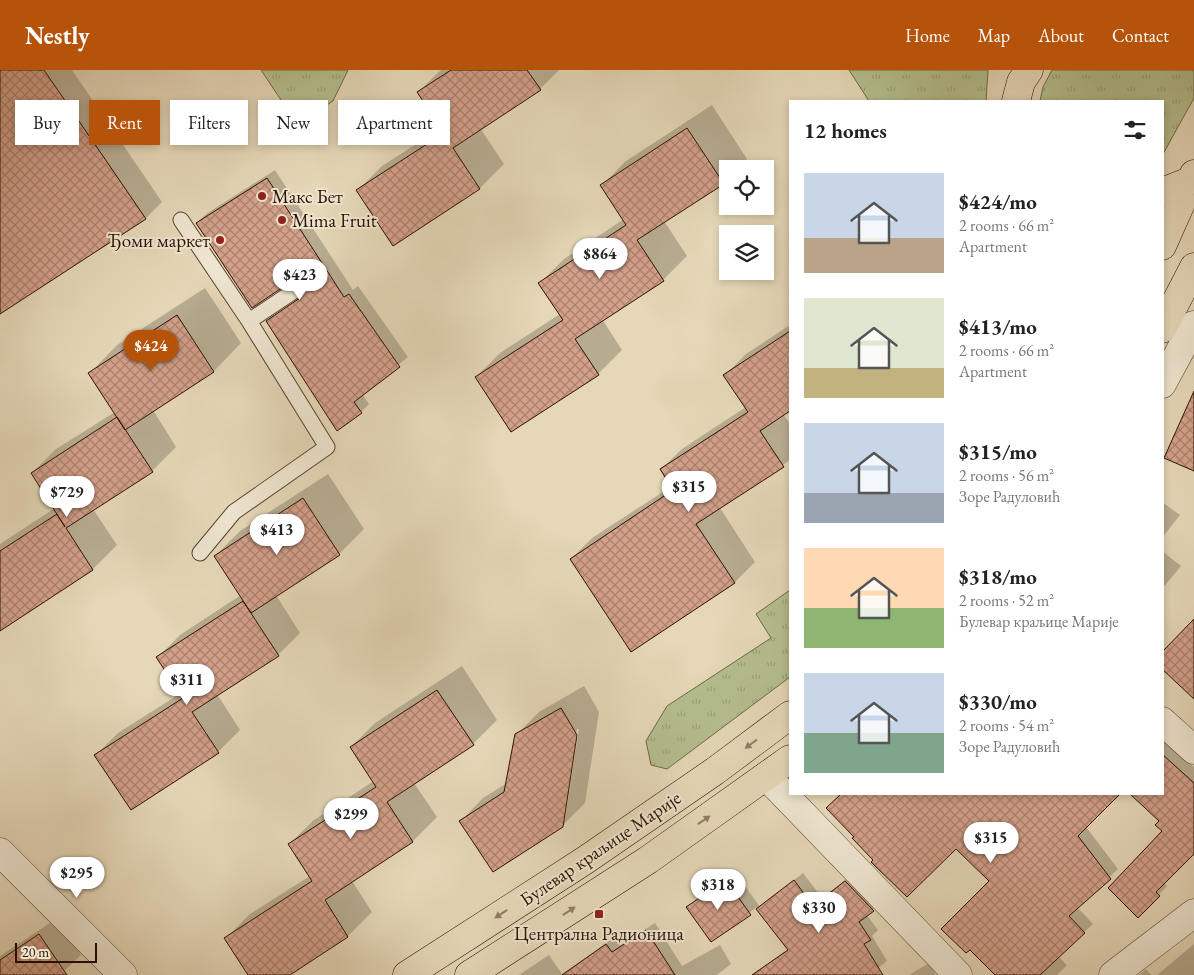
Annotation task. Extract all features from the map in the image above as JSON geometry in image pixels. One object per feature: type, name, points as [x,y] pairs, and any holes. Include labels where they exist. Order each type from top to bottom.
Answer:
[{"type":"main road","points":[[1164,191],[1192,177]]},
{"type":"main road","points":[[1164,241],[1192,177]]},
{"type":"main road","points":[[1164,325],[1194,267]]},
{"type":"main road","name":"Булевар краљице Марије","points":[[407,975],[584,861],[715,771],[789,716]]},
{"type":"main road","name":"Булевар краљице Марије","points":[[469,975],[648,860],[789,760]]},
{"type":"street","points":[[1164,380],[1194,325]]},
{"type":"street","points":[[1164,722],[1194,750]]},
{"type":"street","points":[[767,777],[958,975]]},
{"type":"street","points":[[0,852],[123,975]]},
{"type":"street","points":[[1113,975],[1194,913]]},
{"type":"lane","points":[[181,220],[249,321],[327,447],[234,512],[200,553]]},
{"type":"lane","points":[[249,321],[294,291]]},
{"type":"green space","points":[[261,70],[348,70],[333,101],[328,104],[328,100],[281,100]]},
{"type":"green space","points":[[849,70],[988,70],[986,100],[868,100]]},
{"type":"green space","points":[[1052,70],[1194,70],[1194,98],[1164,152],[1164,100],[1040,100],[1043,87]]},
{"type":"green space","points":[[789,591],[789,678],[667,769],[651,765],[646,741],[667,706],[771,638],[756,614]]},
{"type":"building","points":[[0,70],[44,70],[65,100],[15,100],[15,145],[79,145],[79,121],[89,136],[89,145],[95,145],[146,219],[0,314]]},
{"type":"building","points":[[451,70],[527,70],[541,90],[453,148],[480,189],[393,246],[356,190],[425,145],[450,145],[450,100],[422,100],[417,92]]},
{"type":"building","points":[[687,128],[719,176],[719,187],[637,240],[664,281],[575,339],[599,375],[511,432],[475,377],[563,320],[538,283],[626,225],[600,185]]},
{"type":"building","points":[[267,178],[344,297],[349,294],[400,367],[354,402],[362,413],[337,431],[266,321],[300,298],[303,291],[301,285],[294,282],[289,283],[252,308],[196,223]]},
{"type":"building","points":[[177,315],[214,372],[125,430],[88,373]]},
{"type":"building","points":[[789,332],[789,412],[760,431],[784,467],[696,524],[735,583],[631,652],[570,559],[673,490],[660,469],[748,412],[723,375]]},
{"type":"building","points":[[1194,391],[1194,471],[1164,458]]},
{"type":"building","points":[[117,417],[153,472],[66,528],[93,570],[0,631],[0,551],[57,514],[31,473]]},
{"type":"building","points":[[303,498],[340,555],[251,613],[214,556]]},
{"type":"building","points":[[243,601],[279,656],[192,712],[219,753],[131,810],[94,755],[183,698],[156,657]]},
{"type":"building","points":[[1194,619],[1194,699],[1164,671],[1164,650]]},
{"type":"building","points":[[437,690],[474,745],[387,802],[413,842],[325,900],[348,937],[290,975],[248,975],[224,938],[312,881],[288,844],[376,787],[350,747]]},
{"type":"building","points":[[561,708],[577,735],[563,827],[493,872],[459,821],[504,792],[515,734]]},
{"type":"building","points":[[1164,756],[1194,783],[1194,854],[1156,892],[1160,896],[1138,918],[1108,888],[1162,831],[1155,825],[1159,821],[1131,795],[1164,795]]},
{"type":"building","points":[[840,795],[1119,795],[1078,836],[1111,879],[1069,916],[1085,933],[1040,975],[995,975],[970,950],[966,953],[941,929],[989,881],[956,849],[907,897],[871,862],[873,860],[852,838],[854,837],[826,808]]},
{"type":"building","points":[[726,880],[751,915],[711,942],[686,907]]},
{"type":"building","points":[[794,880],[813,906],[845,881],[874,911],[859,922],[871,940],[864,944],[883,975],[752,975],[788,950],[756,909]]},
{"type":"building","points":[[646,930],[675,975],[562,975],[606,944],[612,952]]},
{"type":"building","points":[[39,934],[67,975],[0,975],[0,960]]},
{"type":"place","name":"Макс Бет","points":[[262,196]]},
{"type":"place","name":"Mima Fruit","points":[[282,220]]},
{"type":"place","name":"Ђоми маркет","points":[[220,240]]},
{"type":"place","name":"Централна Радионица","points":[[599,914]]}]
